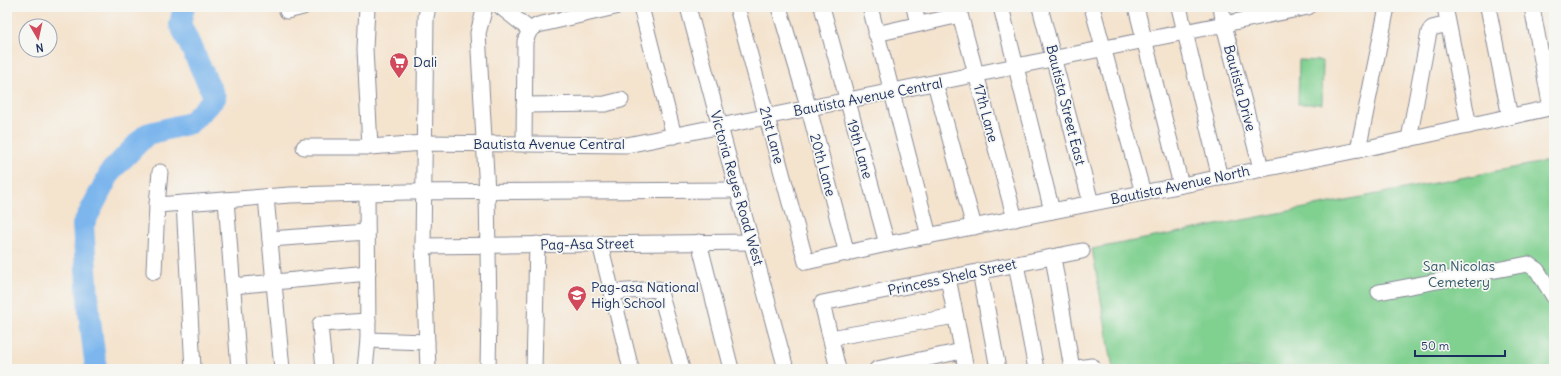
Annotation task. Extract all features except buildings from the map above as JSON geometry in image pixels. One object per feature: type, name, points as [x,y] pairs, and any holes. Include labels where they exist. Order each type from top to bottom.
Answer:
[{"type":"street","points":[[287,11],[303,7]]},
{"type":"street","points":[[367,7],[365,49],[370,147]]},
{"type":"street","points":[[428,7],[426,17],[423,192],[423,246],[428,369]]},
{"type":"street","points":[[485,7],[478,33],[488,192],[488,369]]},
{"type":"street","points":[[501,7],[530,30]]},
{"type":"street","points":[[524,144],[525,41],[530,30],[538,25],[615,7]]},
{"type":"street","points":[[641,7],[674,136]]},
{"type":"street","name":"Victoria Reyes Road West","points":[[688,7],[736,190],[752,242],[786,369]]},
{"type":"street","name":"21st Lane","points":[[737,7],[806,262]]},
{"type":"street","name":"20th Lane","points":[[779,7],[847,254]]},
{"type":"street","name":"19th Lane","points":[[822,7],[887,244]]},
{"type":"street","points":[[870,7],[929,236]]},
{"type":"street","points":[[914,7],[918,24]]},
{"type":"street","points":[[1001,7],[1052,211]]},
{"type":"street","name":"Bautista Street East","points":[[1040,7],[1055,59],[1091,203]]},
{"type":"street","points":[[1092,7],[1102,49],[1143,193]]},
{"type":"street","points":[[1136,7],[1182,185]]},
{"type":"street","points":[[1179,7],[1220,178]]},
{"type":"street","name":"Bautista Drive","points":[[1221,7],[1224,25],[1261,168]]},
{"type":"street","name":"Bautista Avenue Central","points":[[304,147],[370,147],[424,143],[627,146],[1308,7]]},
{"type":"street","points":[[1358,150],[1387,7]]},
{"type":"street","points":[[1445,7],[1469,126]]},
{"type":"street","points":[[1488,7],[1510,117]]},
{"type":"street","points":[[1532,7],[1553,108]]},
{"type":"street","points":[[876,34],[918,24],[959,11]]},
{"type":"street","name":"17th Lane","points":[[959,11],[1015,218]]},
{"type":"street","points":[[1409,139],[1429,32],[1432,28],[1448,24]]},
{"type":"street","points":[[935,83],[974,227]]},
{"type":"street","points":[[524,104],[605,104],[621,100]]},
{"type":"street","name":"Bautista Avenue North","points":[[806,262],[1015,218],[1220,178],[1261,168],[1358,150],[1553,108]]},
{"type":"street","points":[[154,272],[160,172]]},
{"type":"street","points":[[157,205],[266,197],[367,193],[736,190]]},
{"type":"street","points":[[365,369],[368,340],[367,193]]},
{"type":"street","points":[[266,197],[282,369]]},
{"type":"street","points":[[226,200],[239,369]]},
{"type":"street","points":[[184,203],[193,369]]},
{"type":"street","points":[[270,239],[367,232]]},
{"type":"street","points":[[699,242],[731,369]]},
{"type":"street","name":"Pag-Asa Street","points":[[423,246],[752,242]]},
{"type":"street","points":[[534,369],[536,244]]},
{"type":"street","points":[[600,244],[631,369]]},
{"type":"street","name":"Princess Shela Street","points":[[831,338],[822,303],[1082,251]]},
{"type":"street","points":[[1053,257],[1071,369],[1092,367]]},
{"type":"street","points":[[1016,264],[1036,369]]},
{"type":"street","points":[[1379,292],[1528,264],[1537,270],[1554,296]]},
{"type":"street","points":[[980,271],[998,369]]},
{"type":"street","points":[[233,286],[368,273]]},
{"type":"street","points":[[948,278],[966,369]]},
{"type":"street","points":[[612,292],[659,289],[682,369]]},
{"type":"street","points":[[838,369],[831,338],[955,316]]},
{"type":"street","points":[[324,369],[320,324],[368,321]]},
{"type":"street","points":[[368,340],[427,342]]},
{"type":"street","points":[[877,369],[962,351]]},
{"type":"green space","points":[[1299,60],[1323,61],[1322,104],[1298,104]]},
{"type":"green space","name":"San Nicolas Cemetery","points":[[1554,160],[1554,369],[1113,369],[1092,249]]},
{"type":"waterway","points":[[96,369],[89,312],[83,225],[111,171],[147,134],[190,123],[215,98],[180,24],[184,7]]},
{"type":"place","name":"Dali","points":[[399,79]]},
{"type":"place","name":"Pag-asa National High School","points":[[577,312]]}]
